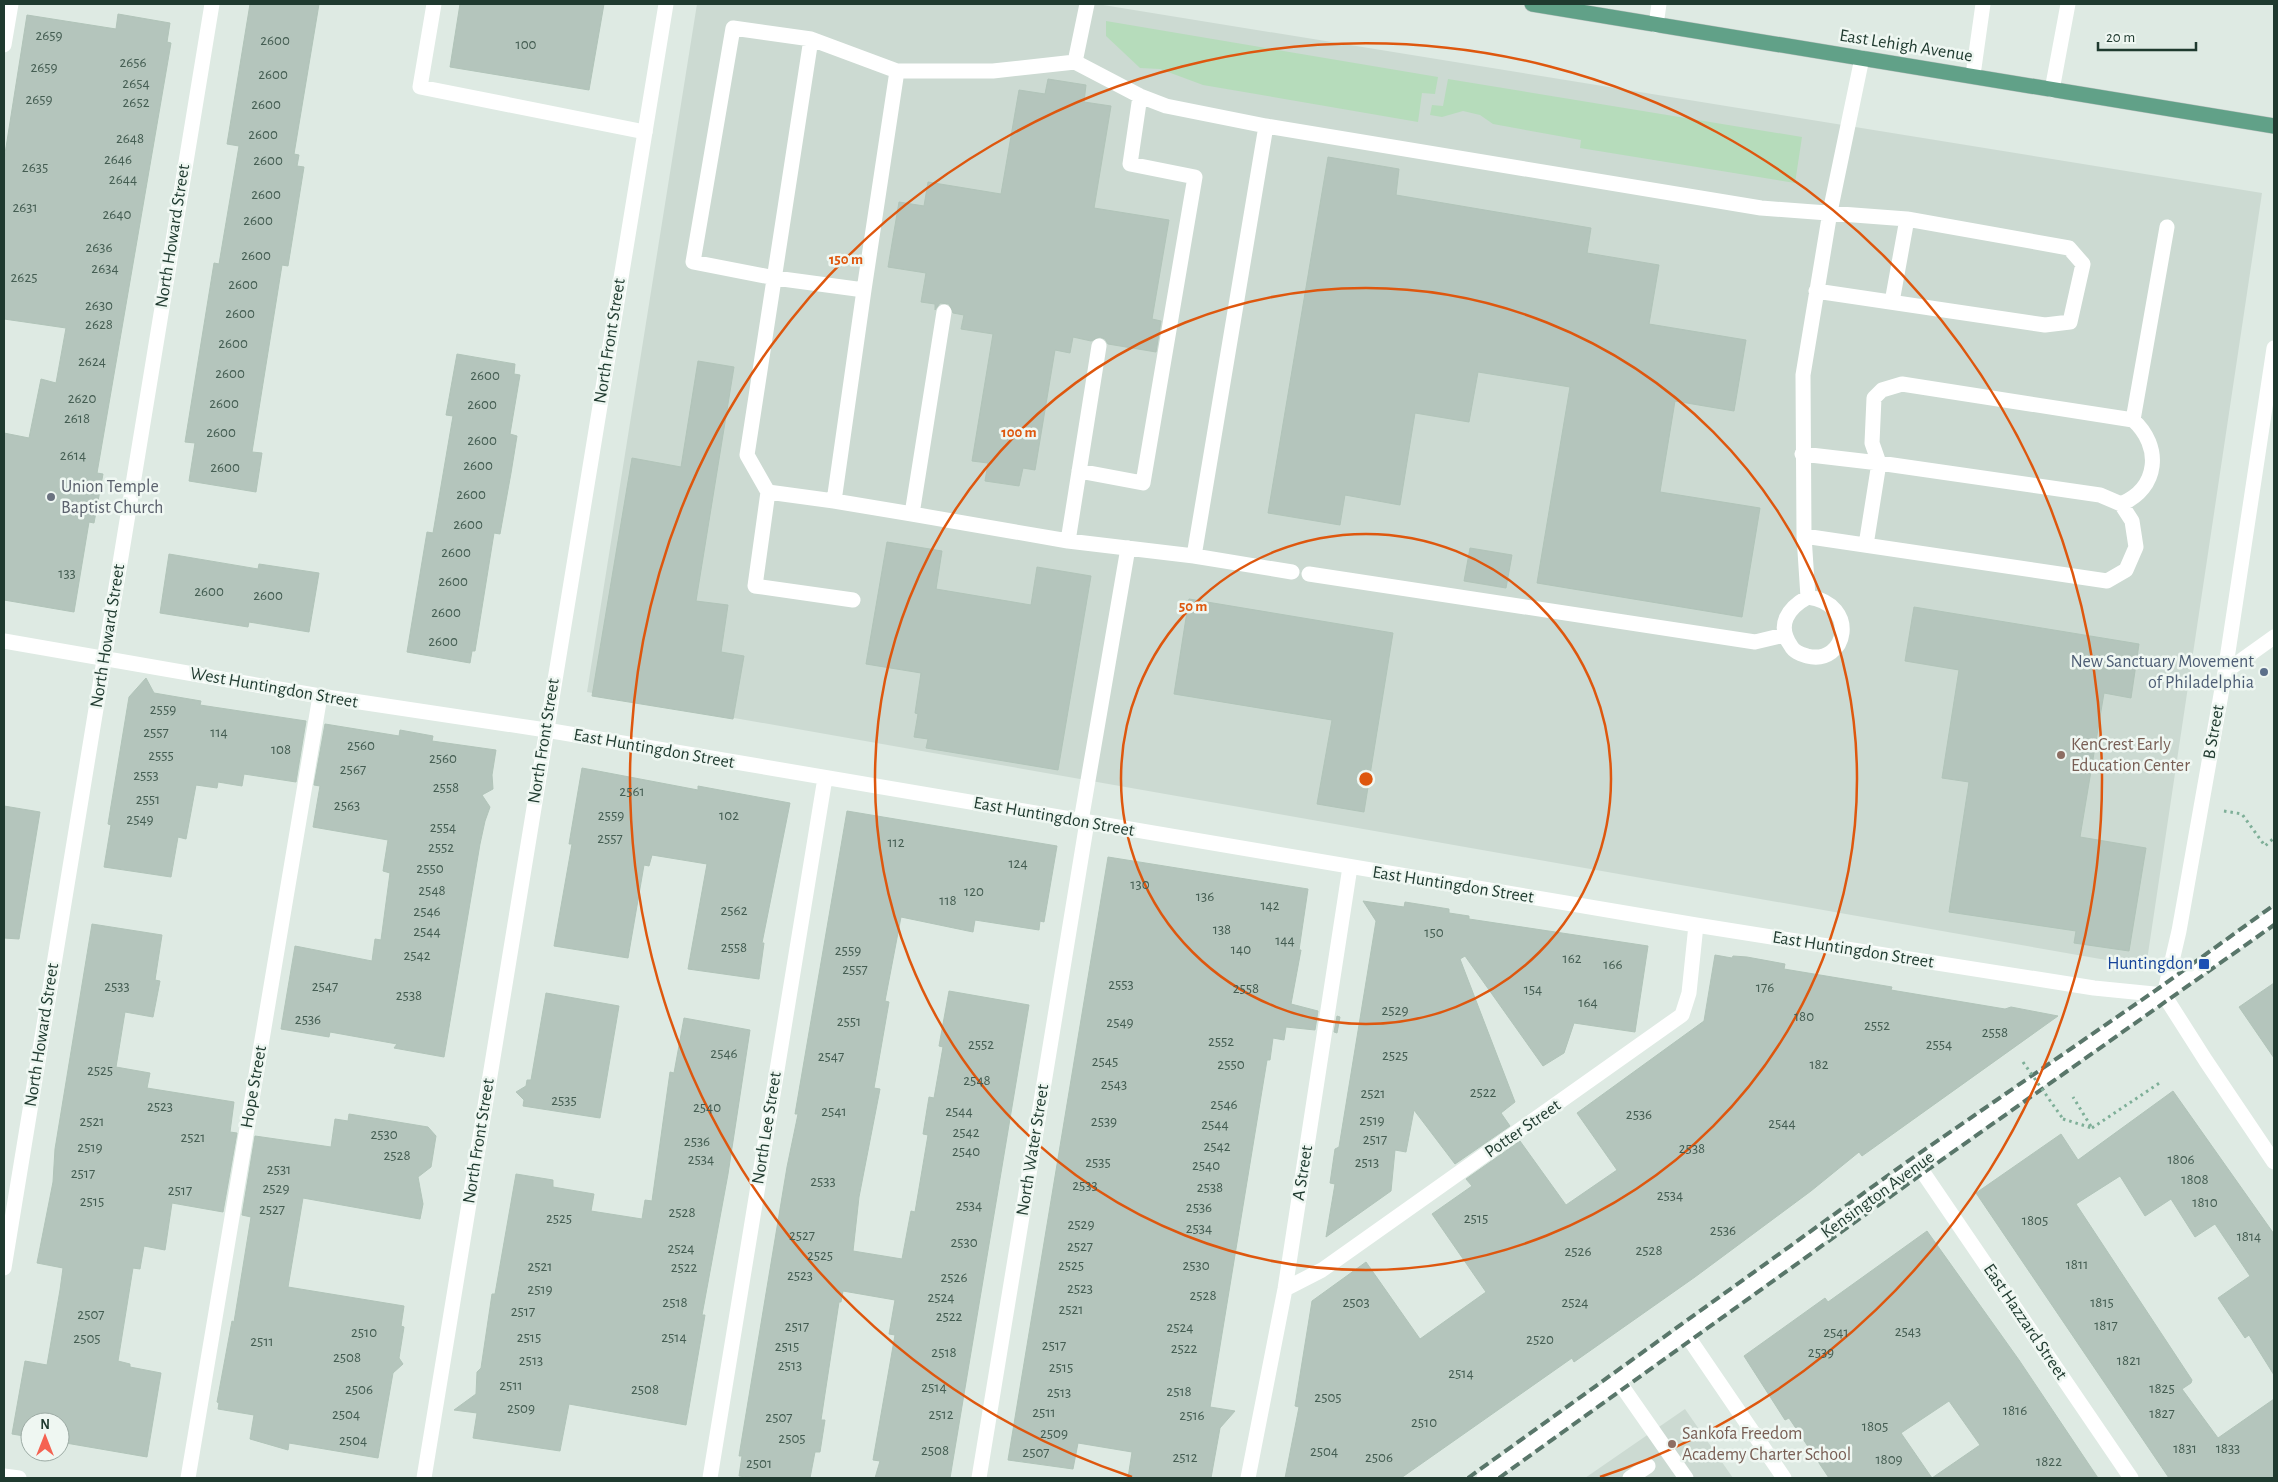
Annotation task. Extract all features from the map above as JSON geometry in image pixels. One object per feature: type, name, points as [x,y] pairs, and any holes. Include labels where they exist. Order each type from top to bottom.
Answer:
[{"type":"main road","name":"East Lehigh Avenue","points":[[1532,4],[2274,126]]},
{"type":"street","points":[[4,45],[10,4]]},
{"type":"street","name":"North Howard Street","points":[[4,1268],[212,4]]},
{"type":"street","points":[[434,4],[420,88],[645,132]]},
{"type":"street","name":"North Front Street","points":[[424,1478],[666,4]]},
{"type":"street","points":[[1075,62],[1087,4]]},
{"type":"street","points":[[1656,25],[1660,4]]},
{"type":"street","points":[[1973,76],[1982,4]]},
{"type":"street","points":[[2052,90],[2068,4]]},
{"type":"street","points":[[864,290],[775,278],[693,262],[733,28],[811,39],[897,70],[993,70],[1075,62],[1140,96],[1166,106],[1266,126],[1760,208],[1907,219],[2069,248],[2083,264],[2070,322],[2046,326],[1816,291]]},
{"type":"street","points":[[811,39],[747,455],[768,492],[755,586],[854,600]]},
{"type":"street","points":[[1808,597],[1802,454],[1803,375],[1830,212],[1862,58]]},
{"type":"street","points":[[834,501],[897,70]]},
{"type":"street","points":[[1079,472],[1143,483],[1195,177],[1130,164],[1140,96]]},
{"type":"street","points":[[1194,556],[1266,126]]},
{"type":"street","points":[[1892,302],[1907,219]]},
{"type":"street","points":[[2134,420],[2167,227]]},
{"type":"street","points":[[912,514],[944,312]]},
{"type":"street","points":[[1068,541],[1099,346]]},
{"type":"street","name":"B Street","points":[[2164,995],[2179,931],[2225,672],[2274,348]]},
{"type":"street","points":[[1866,545],[1879,463],[1872,443],[1874,398],[1882,390],[1902,384],[2134,420],[2144,430],[2150,445],[2154,468],[2144,486],[2133,499],[2121,504]]},
{"type":"street","points":[[1802,454],[1879,463],[2100,495],[2121,504],[2132,521],[2136,547],[2126,570],[2108,582],[1804,536]]},
{"type":"street","points":[[768,492],[834,501],[1068,541],[1194,556],[1292,572]]},
{"type":"street","name":"North Water Street","points":[[979,1478],[1084,822],[1088,776],[1128,548]]},
{"type":"street","points":[[1309,574],[1755,642],[1784,635]]},
{"type":"street","points":[[1808,597],[1820,598],[1830,604],[1839,614],[1843,630],[1838,645],[1829,654],[1812,657],[1801,654],[1792,648],[1784,635],[1784,623],[1790,610],[1808,597]]},
{"type":"street","points":[[2225,672],[2274,637]]},
{"type":"street","name":"West Huntingdon Street","points":[[4,641],[320,696],[546,730]]},
{"type":"street","name":"Hope Street","points":[[188,1478],[320,696]]},
{"type":"street","name":"East Huntingdon Street","points":[[546,730],[1350,868],[1696,925],[2094,988],[2164,995]]},
{"type":"street","name":"North Lee Street","points":[[710,1478],[824,778]]},
{"type":"street","name":"A Street","points":[[1248,1478],[1285,1288],[1350,868]]},
{"type":"street","name":"Kensington Avenue","points":[[1484,1478],[1918,1165],[2164,995],[2274,916]]},
{"type":"street","name":"Potter Street","points":[[1285,1288],[1330,1264],[1682,1015],[1689,993],[1696,925]]},
{"type":"street","points":[[2164,995],[2274,1162]]},
{"type":"street","name":"East Hazzard Street","points":[[1918,1165],[2131,1478]]},
{"type":"street","points":[[1686,1334],[1784,1478]]},
{"type":"street","points":[[1619,1382],[1686,1478]]},
{"type":"street","points":[[1630,1478],[1648,1466]]},
{"type":"street","points":[[4,1476],[19,1478]]},
{"type":"path","points":[[2242,814],[2265,846],[2274,838]]},
{"type":"path","points":[[2023,1062],[2063,1119],[2092,1128]]},
{"type":"path","points":[[2092,1128],[2161,1082]]},
{"type":"path","points":[[2073,1097],[2092,1128]]},
{"type":"shaded area","points":[[697,4],[1097,4],[2262,193],[2146,967],[587,692]]},
{"type":"shaded area","name":"Sankofa Freedom Academy Charter School","points":[[1685,1409],[1733,1478],[1585,1478]]},
{"type":"green space","points":[[1106,21],[1438,77],[1435,94],[1422,93],[1418,122],[1203,85],[1160,69],[1140,68],[1106,36]]},
{"type":"green space","points":[[1448,79],[1802,137],[1795,183],[1580,148],[1581,140],[1493,124],[1480,115],[1463,111],[1442,117],[1430,115],[1432,105],[1443,106]]},
{"type":"building","points":[[250,4],[319,4],[294,154],[299,155],[297,166],[304,167],[288,266],[282,265],[252,452],[262,453],[256,492],[189,481],[195,443],[185,442],[214,263],[219,264],[239,146],[227,144]]},
{"type":"building","points":[[460,4],[604,4],[589,90],[450,67]]},
{"type":"building","points":[[118,14],[170,23],[167,42],[171,43],[97,473],[103,474],[94,523],[89,522],[74,612],[4,600],[4,433],[29,438],[41,379],[56,383],[66,328],[4,319],[4,160],[27,15],[116,29]]},
{"type":"building","points":[[1048,79],[1086,85],[1084,102],[1111,106],[1094,208],[1169,220],[1152,319],[1161,321],[1156,352],[1108,344],[1105,339],[1100,337],[1091,341],[1073,337],[1070,353],[1055,350],[1035,470],[1023,468],[1019,486],[985,481],[988,463],[972,461],[993,334],[961,329],[964,315],[953,313],[949,304],[940,303],[935,310],[935,304],[921,302],[926,273],[888,267],[899,202],[924,206],[928,182],[1001,194],[1019,90],[1045,94]]},
{"type":"building","points":[[1328,157],[1399,169],[1396,195],[1591,228],[1587,253],[1659,265],[1649,324],[1746,340],[1734,411],[1675,401],[1660,492],[1760,508],[1742,617],[1537,583],[1570,387],[1478,372],[1469,422],[1415,413],[1400,505],[1345,495],[1340,525],[1268,513]]},
{"type":"building","points":[[457,354],[515,364],[514,374],[520,375],[510,434],[517,436],[511,473],[500,534],[494,533],[475,651],[472,651],[470,663],[407,652],[427,532],[433,533],[453,416],[446,415]]},
{"type":"building","points":[[698,361],[734,367],[696,601],[728,605],[721,652],[744,656],[733,719],[592,696],[632,458],[681,467]]},
{"type":"building","points":[[887,542],[942,551],[936,589],[1031,605],[1037,567],[1091,576],[1058,770],[926,748],[928,739],[914,737],[918,714],[915,713],[921,673],[866,664]]},
{"type":"building","points":[[1470,548],[1512,555],[1506,588],[1464,581]]},
{"type":"building","points":[[169,554],[258,569],[259,564],[319,573],[309,632],[249,622],[248,627],[160,613]]},
{"type":"building","points":[[1189,599],[1393,633],[1364,812],[1317,804],[1332,720],[1174,694]]},
{"type":"building","points":[[1914,607],[2139,644],[2131,698],[2104,693],[2080,837],[2146,848],[2129,951],[2074,943],[2076,931],[1949,912],[1969,782],[1942,778],[1959,670],[1905,661]]},
{"type":"building","points":[[146,678],[154,693],[201,701],[200,705],[306,721],[296,782],[244,774],[242,786],[218,782],[217,788],[196,785],[186,839],[178,837],[171,877],[104,867],[111,825],[108,824],[129,697]]},
{"type":"building","points":[[325,724],[399,736],[400,730],[433,736],[432,741],[496,750],[492,775],[493,789],[482,795],[490,807],[480,844],[444,1057],[394,1048],[397,1044],[330,1032],[329,1037],[281,1029],[295,946],[372,961],[375,939],[381,940],[390,873],[383,871],[388,840],[313,827],[320,786],[314,785]]},
{"type":"building","points":[[582,768],[698,790],[698,786],[790,803],[762,943],[764,943],[759,979],[688,969],[707,864],[652,855],[649,866],[644,865],[628,958],[554,946],[572,844],[569,844]]},
{"type":"building","points":[[4,806],[40,812],[19,939],[4,938]]},
{"type":"building","points":[[847,811],[1057,846],[1044,922],[1040,921],[1039,930],[975,920],[973,932],[901,917],[885,1001],[889,1002],[874,1088],[880,1089],[859,1197],[853,1251],[902,1259],[911,1211],[915,1212],[928,1135],[923,1134],[929,1097],[934,1098],[943,1047],[939,1046],[949,991],[1029,1005],[950,1478],[875,1478],[880,1461],[873,1460],[895,1335],[889,1334],[895,1300],[843,1291],[841,1302],[839,1302],[821,1420],[825,1420],[820,1452],[815,1452],[810,1478],[752,1478],[739,1476],[742,1456],[739,1456],[787,1167],[798,1114],[795,1114]]},
{"type":"building","points":[[1108,857],[1308,889],[1299,950],[1301,950],[1291,1004],[1318,1011],[1315,1030],[1286,1027],[1284,1040],[1273,1038],[1270,1060],[1267,1060],[1210,1407],[1235,1411],[1220,1428],[1211,1478],[1128,1478],[1132,1452],[1078,1443],[1073,1469],[1008,1460]]},
{"type":"building","points":[[1363,901],[1404,907],[1405,902],[1449,909],[1449,913],[1469,916],[1469,919],[1648,946],[1635,1032],[1574,1023],[1564,1053],[1543,1066],[1465,956],[1460,959],[1515,1102],[1501,1113],[1510,1126],[1455,1164],[1414,1110],[1406,1152],[1395,1150],[1391,1191],[1326,1237],[1335,1184],[1330,1183],[1335,1149],[1339,1147],[1376,921]]},
{"type":"building","points":[[92,924],[162,935],[155,980],[160,981],[153,1017],[125,1012],[116,1067],[150,1073],[147,1088],[234,1102],[230,1132],[237,1133],[223,1212],[172,1203],[165,1250],[144,1246],[140,1269],[133,1268],[118,1361],[130,1364],[130,1367],[161,1373],[147,1457],[70,1444],[70,1412],[20,1412],[20,1435],[12,1434],[25,1361],[47,1365],[60,1290],[63,1268],[37,1263],[53,1182],[55,1149]]},
{"type":"building","points":[[1715,955],[1732,958],[1733,956],[1747,957],[1785,964],[1784,969],[1892,987],[1891,990],[2005,1009],[2011,1007],[2058,1016],[1862,1156],[1859,1152],[1811,1191],[1695,1277],[1574,1362],[1572,1358],[1401,1478],[1285,1478],[1299,1407],[1295,1406],[1312,1301],[1366,1262],[1420,1339],[1486,1292],[1432,1214],[1472,1186],[1466,1179],[1520,1141],[1566,1205],[1617,1170],[1577,1113],[1704,1021]]},
{"type":"building","points":[[2274,983],[2274,1058],[2239,1007]]},
{"type":"building","points":[[546,993],[619,1006],[600,1118],[523,1106],[524,1100],[516,1092],[526,1086],[527,1080],[531,1080]]},
{"type":"building","points":[[1337,1016],[1340,1017],[1337,1033],[1334,1032]]},
{"type":"building","points":[[684,1018],[750,1030],[728,1174],[702,1315],[705,1315],[686,1425],[569,1404],[560,1451],[473,1438],[477,1413],[454,1410],[476,1394],[477,1372],[481,1368],[492,1294],[495,1294],[516,1174],[553,1180],[553,1187],[594,1194],[591,1211],[642,1219],[645,1200],[652,1201],[670,1072],[674,1073]]},
{"type":"building","points":[[2173,1091],[2274,1234],[2274,1375],[2249,1335],[2245,1338],[2218,1298],[2250,1276],[2215,1224],[2195,1237],[2171,1199],[2145,1216],[2120,1176],[2076,1204],[2192,1380],[2191,1383],[2182,1389],[2218,1438],[2274,1399],[2274,1478],[2169,1478],[1976,1193],[2061,1134],[2078,1160]]},
{"type":"building","points":[[349,1114],[428,1127],[436,1136],[431,1167],[418,1177],[423,1204],[420,1219],[303,1198],[288,1287],[404,1306],[401,1326],[404,1327],[399,1358],[403,1364],[393,1373],[378,1458],[289,1443],[288,1450],[250,1439],[254,1415],[218,1409],[219,1403],[217,1402],[232,1321],[234,1322],[251,1217],[242,1215],[255,1136],[331,1147],[335,1119],[348,1121]]},
{"type":"building","points":[[1927,1231],[2019,1360],[2098,1478],[1932,1478],[1829,1478],[1789,1418],[1785,1420],[1744,1356],[1825,1298],[1828,1302]],"holes":[[[1949,1401],[1980,1445],[1932,1478],[1901,1433]]]},
{"type":"railway","points":[[1468,1478],[1911,1159],[2159,988],[2274,905]]},
{"type":"railway","points":[[1499,1478],[1926,1171],[2274,925]]},
{"type":"place","name":"Union Temple Baptist Church","points":[[51,497]]},
{"type":"place","name":"New Sanctuary Movement of Philadelphia","points":[[2264,672]]},
{"type":"place","name":"KenCrest Early Education Center","points":[[2061,755]]},
{"type":"place","name":"Huntingdon","points":[[2204,964]]},
{"type":"place","name":"Sankofa Freedom Academy Charter School","points":[[1672,1444]]}]
